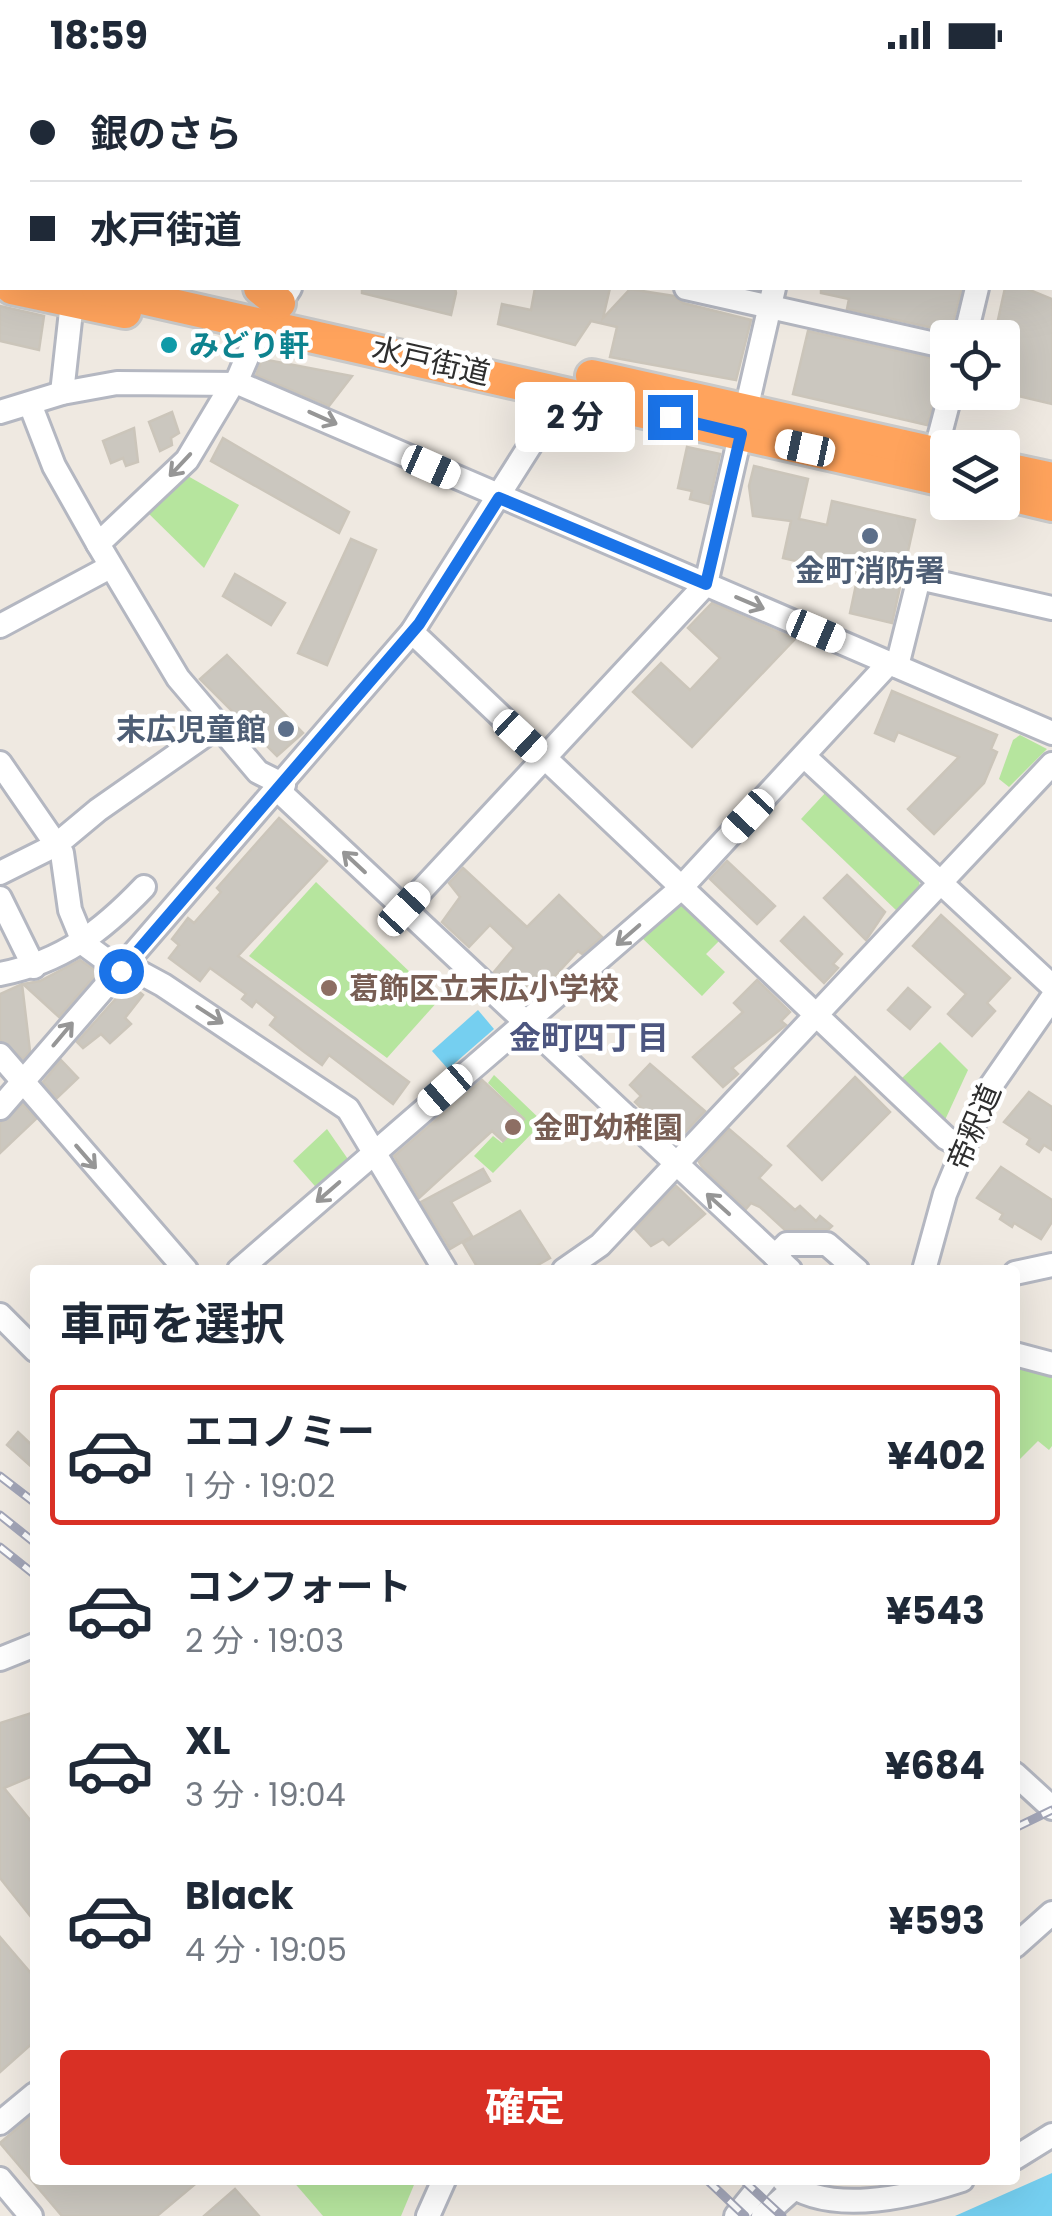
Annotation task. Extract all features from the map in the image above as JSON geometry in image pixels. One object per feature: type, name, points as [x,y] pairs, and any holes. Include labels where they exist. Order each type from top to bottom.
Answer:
[{"type":"highway","name":"水戸街道","points":[[36,290],[274,300],[564,392],[744,422],[930,460]]},
{"type":"highway","name":"水戸街道","points":[[211,290],[274,300],[744,422]]},
{"type":"highway","points":[[1020,472],[1052,479]]},
{"type":"highway","points":[[1020,498],[1052,505]]},
{"type":"street","points":[[705,290],[772,297],[930,342]]},
{"type":"street","points":[[969,320],[977,290]]},
{"type":"street","points":[[62,392],[85,294]]},
{"type":"street","points":[[404,909],[706,584],[772,297]]},
{"type":"street","points":[[98,544],[188,460],[234,383],[274,300]]},
{"type":"street","points":[[0,412],[62,392],[144,380],[234,383],[1052,733]]},
{"type":"street","points":[[0,1108],[282,788],[412,632],[564,392]]},
{"type":"street","points":[[30,404],[54,466],[178,678],[258,772],[282,788],[524,1024],[783,1263],[788,1244],[827,1244],[850,1265]]},
{"type":"street","points":[[0,626],[110,567]]},
{"type":"street","points":[[244,1265],[680,889],[893,664],[919,578],[1052,608]]},
{"type":"street","points":[[412,632],[946,1138],[964,1147]]},
{"type":"street","points":[[0,873],[56,845],[98,810],[218,726]]},
{"type":"street","points":[[804,756],[1052,986]]},
{"type":"street","points":[[0,763],[62,853],[70,910],[84,944],[177,994],[348,1109],[443,1265]]},
{"type":"street","points":[[573,1265],[588,1256],[1052,764]]},
{"type":"street","points":[[0,974],[34,966],[84,944],[144,887]]},
{"type":"street","points":[[0,898],[34,966]]},
{"type":"street","name":"帝釈道","points":[[926,1265],[964,1147],[1001,1066],[1052,998]]},
{"type":"street","points":[[0,1056],[182,1265]]},
{"type":"street","points":[[1020,1272],[1052,1265]]},
{"type":"street","points":[[0,1314],[30,1345]]},
{"type":"street","points":[[1020,1355],[1052,1364]]},
{"type":"street","points":[[0,1659],[30,1648]]},
{"type":"street","points":[[1020,1777],[1047,1795]]},
{"type":"street","points":[[1020,1942],[1052,1913]]},
{"type":"street","points":[[0,2123],[30,2098]]},
{"type":"street","points":[[1020,2155],[1052,2135]]},
{"type":"street","points":[[0,2179],[31,2216]]},
{"type":"street","points":[[428,2216],[442,2185]]},
{"type":"street","points":[[736,2216],[761,2185]]},
{"type":"street","points":[[763,2216],[787,2185],[824,2208],[843,2212],[943,2185]]},
{"type":"green space","points":[[186,475],[239,505],[204,568],[144,509]]},
{"type":"green space","points":[[1020,735],[1047,749],[1009,787],[999,779],[1013,740]]},
{"type":"green space","points":[[827,791],[919,879],[920,889],[898,912],[801,819]]},
{"type":"green space","points":[[316,882],[439,1000],[387,1058],[249,956]]},
{"type":"green space","points":[[674,905],[687,905],[720,940],[706,954],[725,972],[702,996],[640,936]]},
{"type":"green space","points":[[940,1042],[968,1070],[945,1120],[902,1078]]},
{"type":"green space","points":[[494,1075],[543,1122],[493,1173],[474,1156],[493,1136],[502,1143],[525,1119],[488,1083]]},
{"type":"green space","points":[[327,1129],[352,1165],[321,1193],[293,1161]]},
{"type":"green space","points":[[1020,1366],[1052,1375],[1052,1446],[1049,1450],[1038,1441],[1020,1459]]},
{"type":"green space","points":[[296,2185],[414,2185],[401,2216],[323,2216]]},
{"type":"water","points":[[478,1010],[494,1029],[448,1069],[432,1051]]},
{"type":"water","points":[[1052,2173],[1052,2216],[955,2216]]},
{"type":"building","points":[[362,290],[456,293],[451,315]]},
{"type":"building","points":[[535,290],[610,290],[603,318],[629,290],[636,290],[674,296],[683,303],[751,320],[736,380],[610,357],[617,327],[591,321],[575,345],[498,324],[502,304],[531,310]]},
{"type":"building","points":[[821,290],[962,290],[954,320],[930,320],[930,327],[847,309],[849,299]]},
{"type":"building","points":[[1005,290],[1030,290],[1052,299],[1052,404],[1020,396],[1020,320],[998,320]]},
{"type":"building","points":[[0,306],[44,316],[39,350],[0,341]]},
{"type":"building","points":[[808,331],[930,358],[932,410],[927,425],[793,394]]},
{"type":"building","points":[[262,359],[352,376],[329,406],[256,375]]},
{"type":"building","points":[[172,412],[179,433],[171,438],[172,445],[160,451],[149,422]]},
{"type":"building","points":[[134,428],[138,462],[126,466],[123,458],[111,463],[103,441]]},
{"type":"building","points":[[223,438],[349,512],[339,533],[211,461]]},
{"type":"building","points":[[687,447],[720,454],[709,504],[690,499],[692,491],[678,488]]},
{"type":"building","points":[[754,466],[808,479],[799,519],[827,525],[832,501],[915,520],[892,623],[850,613],[858,575],[783,558],[791,521],[753,516],[749,486]]},
{"type":"building","points":[[351,539],[376,550],[327,665],[298,653]]},
{"type":"building","points":[[235,574],[285,603],[271,625],[223,596]]},
{"type":"building","points":[[712,603],[795,639],[692,747],[633,692],[661,663],[690,690],[720,658],[688,628]]},
{"type":"building","points":[[227,655],[303,733],[277,756],[200,679]]},
{"type":"building","points":[[892,691],[997,735],[991,749],[997,752],[984,783],[934,834],[908,809],[959,757],[898,732],[894,741],[875,733]]},
{"type":"building","points":[[279,818],[327,861],[238,956],[409,1082],[393,1104],[329,1055],[322,1065],[303,1051],[270,1025],[276,1017],[256,1001],[252,1007],[242,999],[246,994],[210,968],[200,981],[169,958],[179,945],[172,939],[188,918],[194,923],[221,892],[217,888]]},
{"type":"building","points":[[727,861],[775,906],[757,924],[710,879]]},
{"type":"building","points":[[463,868],[527,927],[559,895],[602,937],[582,954],[578,951],[553,978],[541,973],[517,994],[494,972],[514,948],[490,925],[469,947],[442,922],[460,897],[449,883]]},
{"type":"building","points":[[847,875],[885,912],[866,940],[824,898]]},
{"type":"building","points":[[941,915],[1010,978],[987,1003],[995,1011],[972,1036],[948,1014],[966,994],[913,946]]},
{"type":"building","points":[[804,917],[842,954],[833,964],[838,968],[824,983],[781,941]]},
{"type":"building","points":[[80,960],[98,972],[59,1017],[23,984],[40,981]]},
{"type":"building","points":[[757,980],[790,1012],[781,1021],[786,1025],[732,1068],[738,1074],[723,1087],[693,1057],[743,1012],[734,1003]]},
{"type":"building","points":[[22,984],[30,1051],[23,1059],[0,1040],[0,994]]},
{"type":"building","points":[[129,984],[143,995],[125,1018],[131,1024],[110,1043],[101,1034],[83,1048],[77,1042]]},
{"type":"building","points":[[908,988],[930,1007],[910,1029],[888,1010]]},
{"type":"building","points":[[61,1060],[78,1078],[57,1098],[43,1082]]},
{"type":"building","points":[[650,1064],[705,1111],[676,1142],[635,1102],[641,1096],[630,1085]]},
{"type":"building","points":[[855,1077],[890,1112],[822,1180],[788,1146]]},
{"type":"building","points":[[482,1080],[524,1119],[503,1141],[492,1131],[419,1198],[394,1156]]},
{"type":"building","points":[[1029,1092],[1052,1107],[1052,1150],[1044,1145],[1039,1152],[1027,1144],[1030,1139],[1004,1122]]},
{"type":"building","points":[[23,1104],[36,1119],[0,1153],[0,1123]]},
{"type":"building","points":[[729,1129],[771,1165],[759,1178],[795,1210],[800,1206],[816,1221],[820,1216],[832,1226],[785,1230],[760,1207],[751,1203],[746,1209],[699,1162]]},
{"type":"building","points":[[1001,1167],[1052,1200],[1052,1222],[1041,1239],[1014,1223],[1012,1227],[1000,1219],[1003,1214],[977,1198]]},
{"type":"building","points":[[483,1169],[490,1181],[451,1202],[472,1236],[450,1249],[421,1202]]},
{"type":"building","points":[[676,1186],[705,1214],[669,1245],[663,1239],[651,1246],[635,1229]]},
{"type":"building","points":[[520,1211],[550,1258],[538,1265],[476,1265],[463,1243]]},
{"type":"building","points":[[18,1432],[30,1443],[30,1466],[7,1445]]},
{"type":"building","points":[[30,1714],[30,1777],[4,1788],[30,1820],[30,1916],[0,1878],[0,1723]]},
{"type":"building","points":[[0,1937],[30,1972],[30,2045],[0,2072]]},
{"type":"building","points":[[30,2117],[30,2178],[0,2143]]},
{"type":"building","points":[[36,2185],[194,2185],[157,2216],[62,2216]]},
{"type":"building","points":[[235,2189],[259,2216],[204,2216]]},
{"type":"railway","points":[[0,1476],[30,1499]]},
{"type":"railway","points":[[0,1515],[30,1539]]},
{"type":"railway","points":[[0,1547],[30,1571]]},
{"type":"railway","points":[[1020,1826],[1052,1810]]},
{"type":"railway","points":[[712,2185],[745,2216]]},
{"type":"railway","points":[[748,2185],[782,2216]]},
{"type":"place","name":"みどり軒","points":[[169,345]]},
{"type":"place","name":"金町消防署","points":[[870,536]]},
{"type":"place","name":"末広児童館","points":[[286,729]]},
{"type":"place","name":"葛飾区立末広小学校","points":[[329,988]]},
{"type":"place","name":"金町幼稚園","points":[[513,1127]]},
{"type":"district","name":"金町四丁目","points":[[589,1037]]},
{"type":"route","points":[[121,971],[419,624],[499,498],[706,584],[741,434],[670,417]]}]
